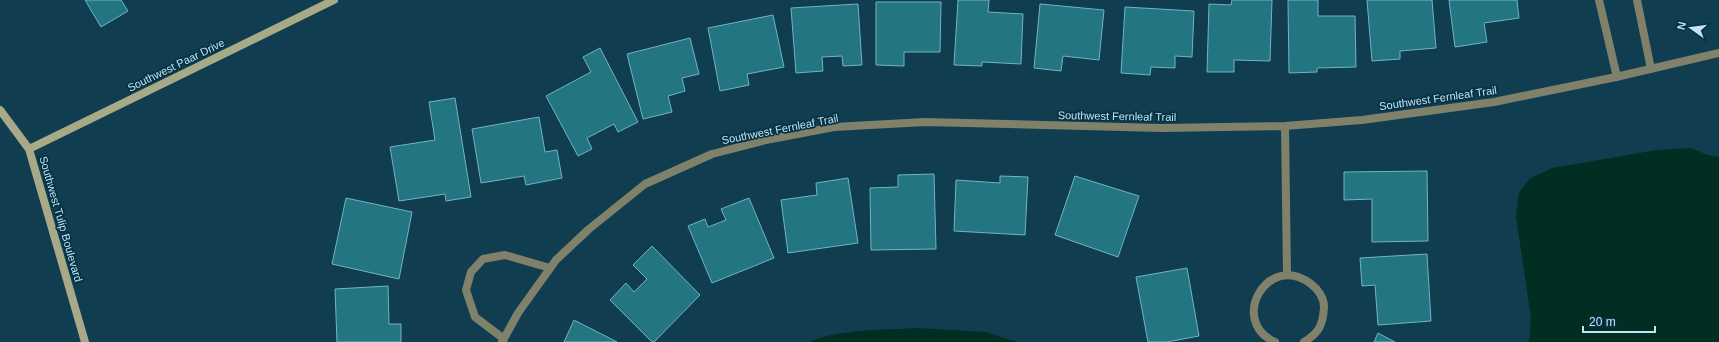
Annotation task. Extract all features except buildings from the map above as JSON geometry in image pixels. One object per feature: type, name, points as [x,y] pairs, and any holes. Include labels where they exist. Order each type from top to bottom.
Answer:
[{"type":"street","name":"Southwest Paar Drive","points":[[29,149],[334,0]]},
{"type":"street","points":[[1599,0],[1617,77]]},
{"type":"street","points":[[1637,0],[1651,69]]},
{"type":"street","name":"Southwest Fernleaf Trail","points":[[550,268],[505,255],[483,259],[471,272],[466,290],[475,317],[503,340],[518,313],[556,260],[588,229],[645,184],[712,154],[796,134],[834,127],[925,122],[1161,128],[1285,126],[1362,120],[1494,102],[1617,77],[1719,53]]},
{"type":"street","name":"Southwest Tulip Boulevard","points":[[0,110],[29,149],[85,342]]},
{"type":"street","points":[[1285,126],[1287,275]]},
{"type":"street","points":[[1274,342],[1267,339],[1257,325],[1253,309],[1258,292],[1270,280],[1287,275],[1304,278],[1317,288],[1324,304],[1323,321],[1314,336],[1304,342]]},
{"type":"shaded area","points":[[1691,148],[1707,155],[1719,157],[1719,342],[1529,342],[1531,318],[1516,217],[1519,193],[1529,179],[1552,168],[1657,150]]},
{"type":"shaded area","points":[[917,328],[985,332],[1017,342],[809,342],[848,332]]}]
